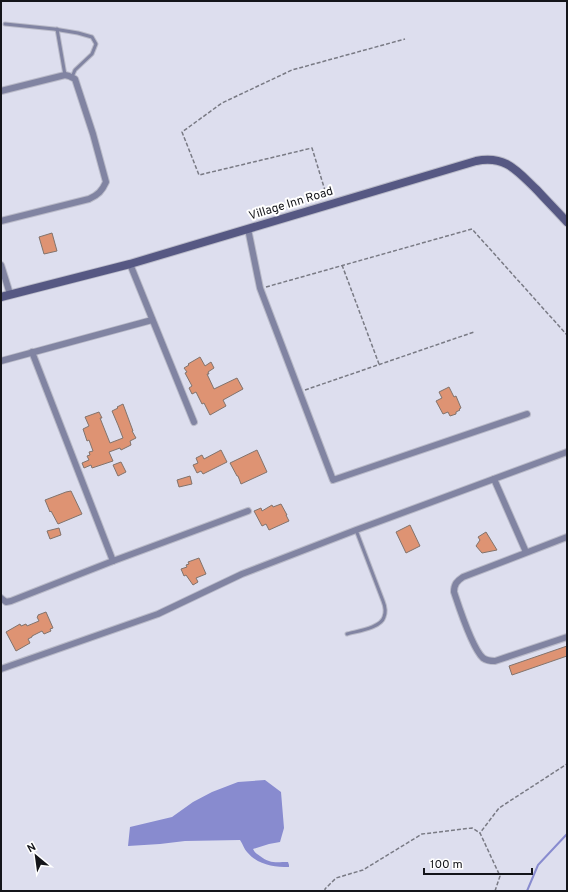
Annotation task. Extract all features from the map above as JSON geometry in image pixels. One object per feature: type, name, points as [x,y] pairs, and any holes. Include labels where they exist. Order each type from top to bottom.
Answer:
[{"type":"street","points":[[1,91],[65,75],[75,79],[93,134],[106,182],[100,193],[89,199],[1,221]]},
{"type":"street","name":"Village Inn Road","points":[[1,297],[130,264],[486,159],[493,159],[508,164],[518,172],[567,222]]},
{"type":"street","points":[[248,229],[260,288],[333,480],[527,414]]},
{"type":"street","points":[[130,264],[194,422]]},
{"type":"street","points":[[1,265],[10,294]]},
{"type":"street","points":[[1,361],[152,320]]},
{"type":"street","points":[[32,352],[112,561]]},
{"type":"street","points":[[1,669],[158,614],[242,574],[567,452]]},
{"type":"street","points":[[494,479],[526,552]]},
{"type":"street","points":[[1,598],[6,602],[11,602],[112,561],[248,511]]},
{"type":"street","points":[[567,537],[463,577],[454,585],[454,592],[473,642],[482,657],[495,661],[567,637]]},
{"type":"lane","points":[[5,24],[57,29],[78,33],[92,38],[96,44],[92,54],[75,70],[72,77]]},
{"type":"lane","points":[[57,29],[65,75]]},
{"type":"lane","points":[[347,634],[367,629],[380,623],[384,618],[385,612],[383,601],[356,530]]},
{"type":"path","points":[[329,205],[312,148],[199,176],[182,132],[222,103],[292,70],[405,39]]},
{"type":"path","points":[[260,288],[472,229],[567,335]]},
{"type":"path","points":[[342,265],[379,364]]},
{"type":"path","points":[[300,392],[474,332]]},
{"type":"path","points":[[480,833],[499,808],[567,764]]},
{"type":"path","points":[[325,891],[325,889],[336,878],[362,870],[422,834],[472,828],[480,833],[500,876],[495,891]]},
{"type":"water","points":[[265,780],[281,792],[284,828],[280,842],[253,849],[264,859],[273,862],[288,862],[289,867],[272,866],[256,860],[246,851],[240,840],[185,841],[128,846],[130,827],[172,817],[193,802],[212,792],[238,782]]},
{"type":"building","points":[[52,233],[57,251],[44,254],[39,237]]},
{"type":"building","points":[[200,357],[205,366],[211,362],[214,368],[208,372],[209,374],[207,374],[214,389],[237,378],[243,389],[223,400],[226,406],[210,415],[196,392],[192,394],[189,388],[192,386],[184,368]]},
{"type":"building","points":[[449,387],[454,397],[456,396],[461,408],[456,412],[456,414],[450,416],[448,412],[443,414],[436,401],[442,398],[439,392]]},
{"type":"building","points":[[123,404],[132,431],[136,438],[130,441],[131,445],[121,450],[120,448],[109,452],[113,461],[92,468],[91,465],[84,468],[82,463],[89,460],[87,456],[90,455],[89,452],[93,451],[89,440],[87,441],[83,429],[89,426],[85,417],[99,412],[110,443],[123,438],[112,411]]},
{"type":"building","points":[[221,450],[227,462],[203,474],[201,471],[197,473],[193,465],[198,463],[196,458],[202,455],[204,459]]},
{"type":"building","points":[[257,450],[267,472],[241,484],[230,463]]},
{"type":"building","points":[[121,462],[126,472],[118,476],[113,465]]},
{"type":"building","points":[[190,476],[192,484],[179,487],[177,480]]},
{"type":"building","points":[[71,491],[82,514],[58,524],[51,511],[50,512],[45,500]]},
{"type":"building","points":[[281,504],[289,521],[269,530],[266,524],[262,526],[254,511],[261,508],[262,511],[272,505],[273,507]]},
{"type":"building","points":[[410,525],[420,546],[406,553],[396,532]]},
{"type":"building","points":[[59,528],[61,535],[50,539],[47,531]]},
{"type":"building","points":[[486,532],[497,550],[482,553],[476,546],[480,540],[478,537]]},
{"type":"building","points":[[199,558],[206,574],[196,578],[198,582],[193,585],[186,575],[184,576],[181,569],[187,567],[186,565],[189,564],[188,562]]},
{"type":"building","points":[[46,612],[53,628],[50,629],[51,631],[44,634],[42,631],[32,636],[28,639],[30,643],[16,651],[6,632],[20,624],[21,626],[26,624],[27,626],[39,621],[37,617],[38,615]]},
{"type":"building","points":[[567,646],[567,656],[512,675],[509,666]]},
{"type":"waterway","points":[[527,891],[538,865],[567,834]]}]
